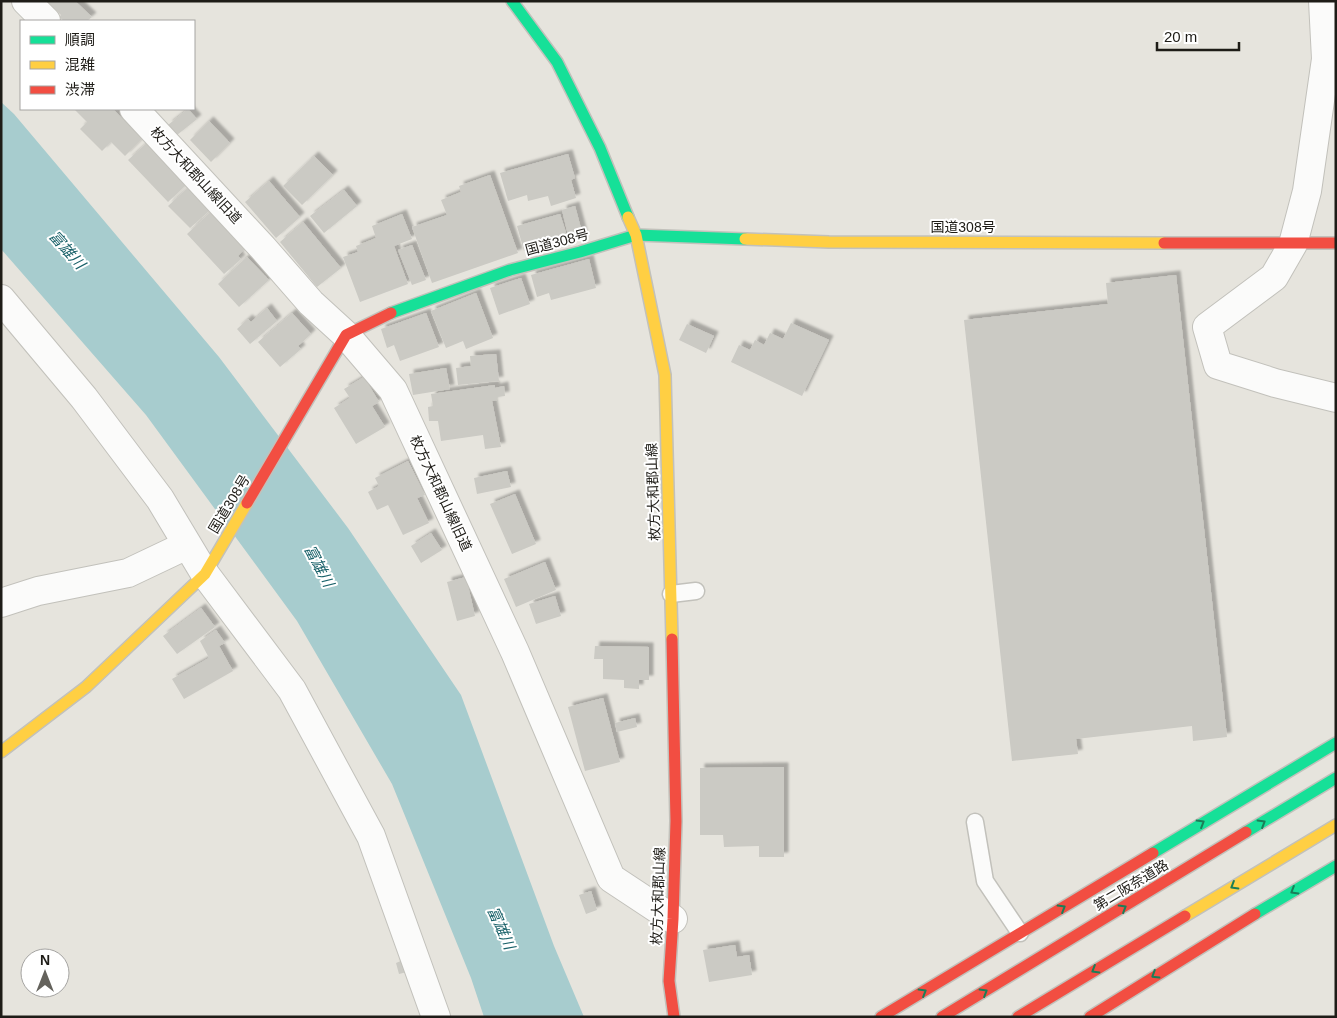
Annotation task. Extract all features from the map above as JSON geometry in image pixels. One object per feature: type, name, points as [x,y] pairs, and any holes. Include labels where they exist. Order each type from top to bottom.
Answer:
[{"type":"main road","name":"枚方大和郡山線","points":[[512,1],[557,62],[600,148],[636,235],[665,375],[676,821],[669,981],[674,1017]]},
{"type":"main road","name":"国道308号","points":[[1,752],[86,687],[205,574],[346,335],[397,310],[510,270],[636,235],[829,242],[1336,243]]},
{"type":"main road","points":[[881,1017],[1336,743]]},
{"type":"main road","name":"第二阪奈道路","points":[[942,1017],[1336,778]]},
{"type":"main road","points":[[1018,1017],[1336,825]]},
{"type":"main road","points":[[1090,1017],[1207,943],[1336,866]]},
{"type":"street","points":[[26,1],[45,20]]},
{"type":"street","points":[[1323,1],[1326,59],[1307,191],[1293,244],[1274,277],[1207,327],[1218,365],[1275,383],[1336,398]]},
{"type":"street","name":"枚方大和郡山線旧道","points":[[135,110],[263,248],[311,304],[346,335],[393,390],[515,652],[611,878],[673,919]]},
{"type":"street","points":[[1,299],[84,398],[160,499],[205,574],[292,690],[371,836],[436,1017]]},
{"type":"street","points":[[1,602],[38,591],[128,573],[187,545]]},
{"type":"lane","points":[[912,242],[913,259]]},
{"type":"lane","points":[[671,594],[696,591]]},
{"type":"lane","points":[[975,822],[985,881],[1020,933]]},
{"type":"water","name":"富雄川","points":[[1,102],[14,114],[219,357],[348,528],[461,695],[554,946],[584,1017],[484,1017],[471,978],[392,784],[297,621],[146,415],[1,249]]},
{"type":"building","points":[[46,1],[75,1],[92,17],[88,20],[63,20],[59,17],[61,15]]},
{"type":"building","points":[[75,110],[114,110],[142,139],[125,156],[111,142],[102,151],[80,129],[87,122]]},
{"type":"building","points":[[187,110],[197,119],[177,135],[168,125]]},
{"type":"building","points":[[209,121],[230,143],[211,162],[190,140]]},
{"type":"building","points":[[147,143],[187,184],[168,202],[128,160]]},
{"type":"building","points":[[568,154],[575,178],[571,180],[576,198],[551,206],[548,196],[528,201],[527,195],[508,201],[500,173]]},
{"type":"building","points":[[314,156],[333,175],[302,205],[283,186]]},
{"type":"building","points":[[490,175],[518,253],[432,283],[412,227],[447,215],[441,200],[461,192],[459,186]]},
{"type":"building","points":[[269,181],[300,217],[276,238],[245,202]]},
{"type":"building","points":[[189,187],[210,210],[190,228],[168,206]]},
{"type":"building","points":[[344,190],[357,206],[324,233],[310,216]]},
{"type":"building","points":[[575,206],[583,236],[569,239],[562,210]]},
{"type":"building","points":[[212,211],[245,248],[238,256],[241,259],[224,274],[187,234]]},
{"type":"building","points":[[402,214],[412,239],[394,246],[408,284],[360,302],[343,257],[358,252],[356,246],[376,238],[372,226]]},
{"type":"building","points":[[560,214],[568,239],[524,251],[517,226]]},
{"type":"building","points":[[303,222],[341,268],[317,287],[280,242]]},
{"type":"building","points":[[412,245],[426,280],[412,285],[398,250]]},
{"type":"building","points":[[247,257],[269,280],[239,307],[218,284]]},
{"type":"building","points":[[589,259],[596,288],[551,300],[549,293],[537,297],[531,275]]},
{"type":"building","points":[[1176,275],[1227,737],[1193,741],[1192,726],[1076,739],[1078,754],[1012,761],[964,320],[1108,304],[1106,283]]},
{"type":"building","points":[[521,278],[530,304],[499,315],[490,288]]},
{"type":"building","points":[[476,293],[493,338],[466,349],[463,341],[446,348],[431,311]]},
{"type":"building","points":[[267,308],[277,321],[250,344],[237,329],[248,319],[251,322]]},
{"type":"building","points":[[292,313],[311,334],[298,346],[301,349],[280,367],[258,342]]},
{"type":"building","points":[[426,313],[439,347],[400,361],[394,345],[387,348],[381,329]]},
{"type":"building","points":[[791,323],[829,340],[802,396],[731,362],[739,345],[750,350],[755,340],[764,345],[770,333],[783,339]]},
{"type":"building","points":[[687,324],[714,336],[706,353],[679,340]]},
{"type":"building","points":[[496,354],[499,381],[458,385],[456,368],[471,366],[470,356]]},
{"type":"building","points":[[446,368],[450,389],[413,395],[409,374]]},
{"type":"building","points":[[364,377],[379,402],[372,406],[385,427],[356,444],[334,408],[350,398],[344,389]]},
{"type":"building","points":[[495,385],[495,388],[504,386],[505,396],[497,397],[497,400],[492,401],[501,447],[485,449],[483,435],[441,441],[438,421],[429,421],[428,407],[433,406],[431,394]]},
{"type":"building","points":[[408,461],[425,495],[417,498],[429,523],[403,535],[388,505],[377,510],[368,492],[379,486],[375,478]]},
{"type":"building","points":[[507,471],[511,487],[477,494],[474,478]]},
{"type":"building","points":[[515,494],[536,544],[512,554],[490,504]]},
{"type":"building","points":[[431,533],[442,550],[421,563],[411,546]]},
{"type":"building","points":[[545,562],[556,590],[516,607],[504,579]]},
{"type":"building","points":[[466,577],[475,616],[457,621],[447,582]]},
{"type":"building","points":[[555,596],[561,616],[536,624],[529,604]]},
{"type":"building","points":[[201,608],[215,627],[177,654],[163,636]]},
{"type":"building","points":[[216,630],[225,643],[219,646],[233,671],[184,699],[172,679],[209,658],[200,641]]},
{"type":"building","points":[[595,646],[649,647],[649,680],[639,680],[639,689],[624,688],[624,680],[603,679],[603,659],[594,659]]},
{"type":"building","points":[[603,698],[620,762],[585,771],[568,707]]},
{"type":"building","points":[[635,718],[637,727],[617,732],[615,723]]},
{"type":"building","points":[[784,767],[784,857],[759,857],[759,846],[724,847],[723,835],[700,835],[700,768]]},
{"type":"building","points":[[591,891],[597,910],[586,914],[579,895]]},
{"type":"building","points":[[735,945],[737,957],[749,955],[752,975],[709,982],[703,950]]},
{"type":"building","points":[[403,960],[407,972],[399,974],[396,963]]},
{"type":"traffic: fast","points":[[512,1],[557,62],[600,148],[628,217]]},
{"type":"traffic: fast","points":[[391,313],[510,270],[636,235],[745,239]]},
{"type":"traffic: fast","points":[[1153,853],[1336,743]]},
{"type":"traffic: fast","points":[[1246,832],[1336,778]]},
{"type":"traffic: fast","points":[[1255,914],[1336,866]]},
{"type":"traffic: slow","points":[[628,217],[636,235],[665,375],[672,639]]},
{"type":"traffic: slow","points":[[745,239],[829,242],[1164,243]]},
{"type":"traffic: slow","points":[[1,752],[86,687],[205,574],[247,503]]},
{"type":"traffic: slow","points":[[1185,916],[1336,825]]},
{"type":"traffic: jam","points":[[1164,243],[1336,243]]},
{"type":"traffic: jam","points":[[247,503],[346,335],[391,313]]},
{"type":"traffic: jam","points":[[672,639],[676,821],[669,981],[674,1017]]},
{"type":"traffic: jam","points":[[942,1017],[1246,832]]},
{"type":"traffic: jam","points":[[881,1017],[1153,853]]},
{"type":"traffic: jam","points":[[1090,1017],[1255,914]]},
{"type":"traffic: jam","points":[[1018,1017],[1185,916]]}]
